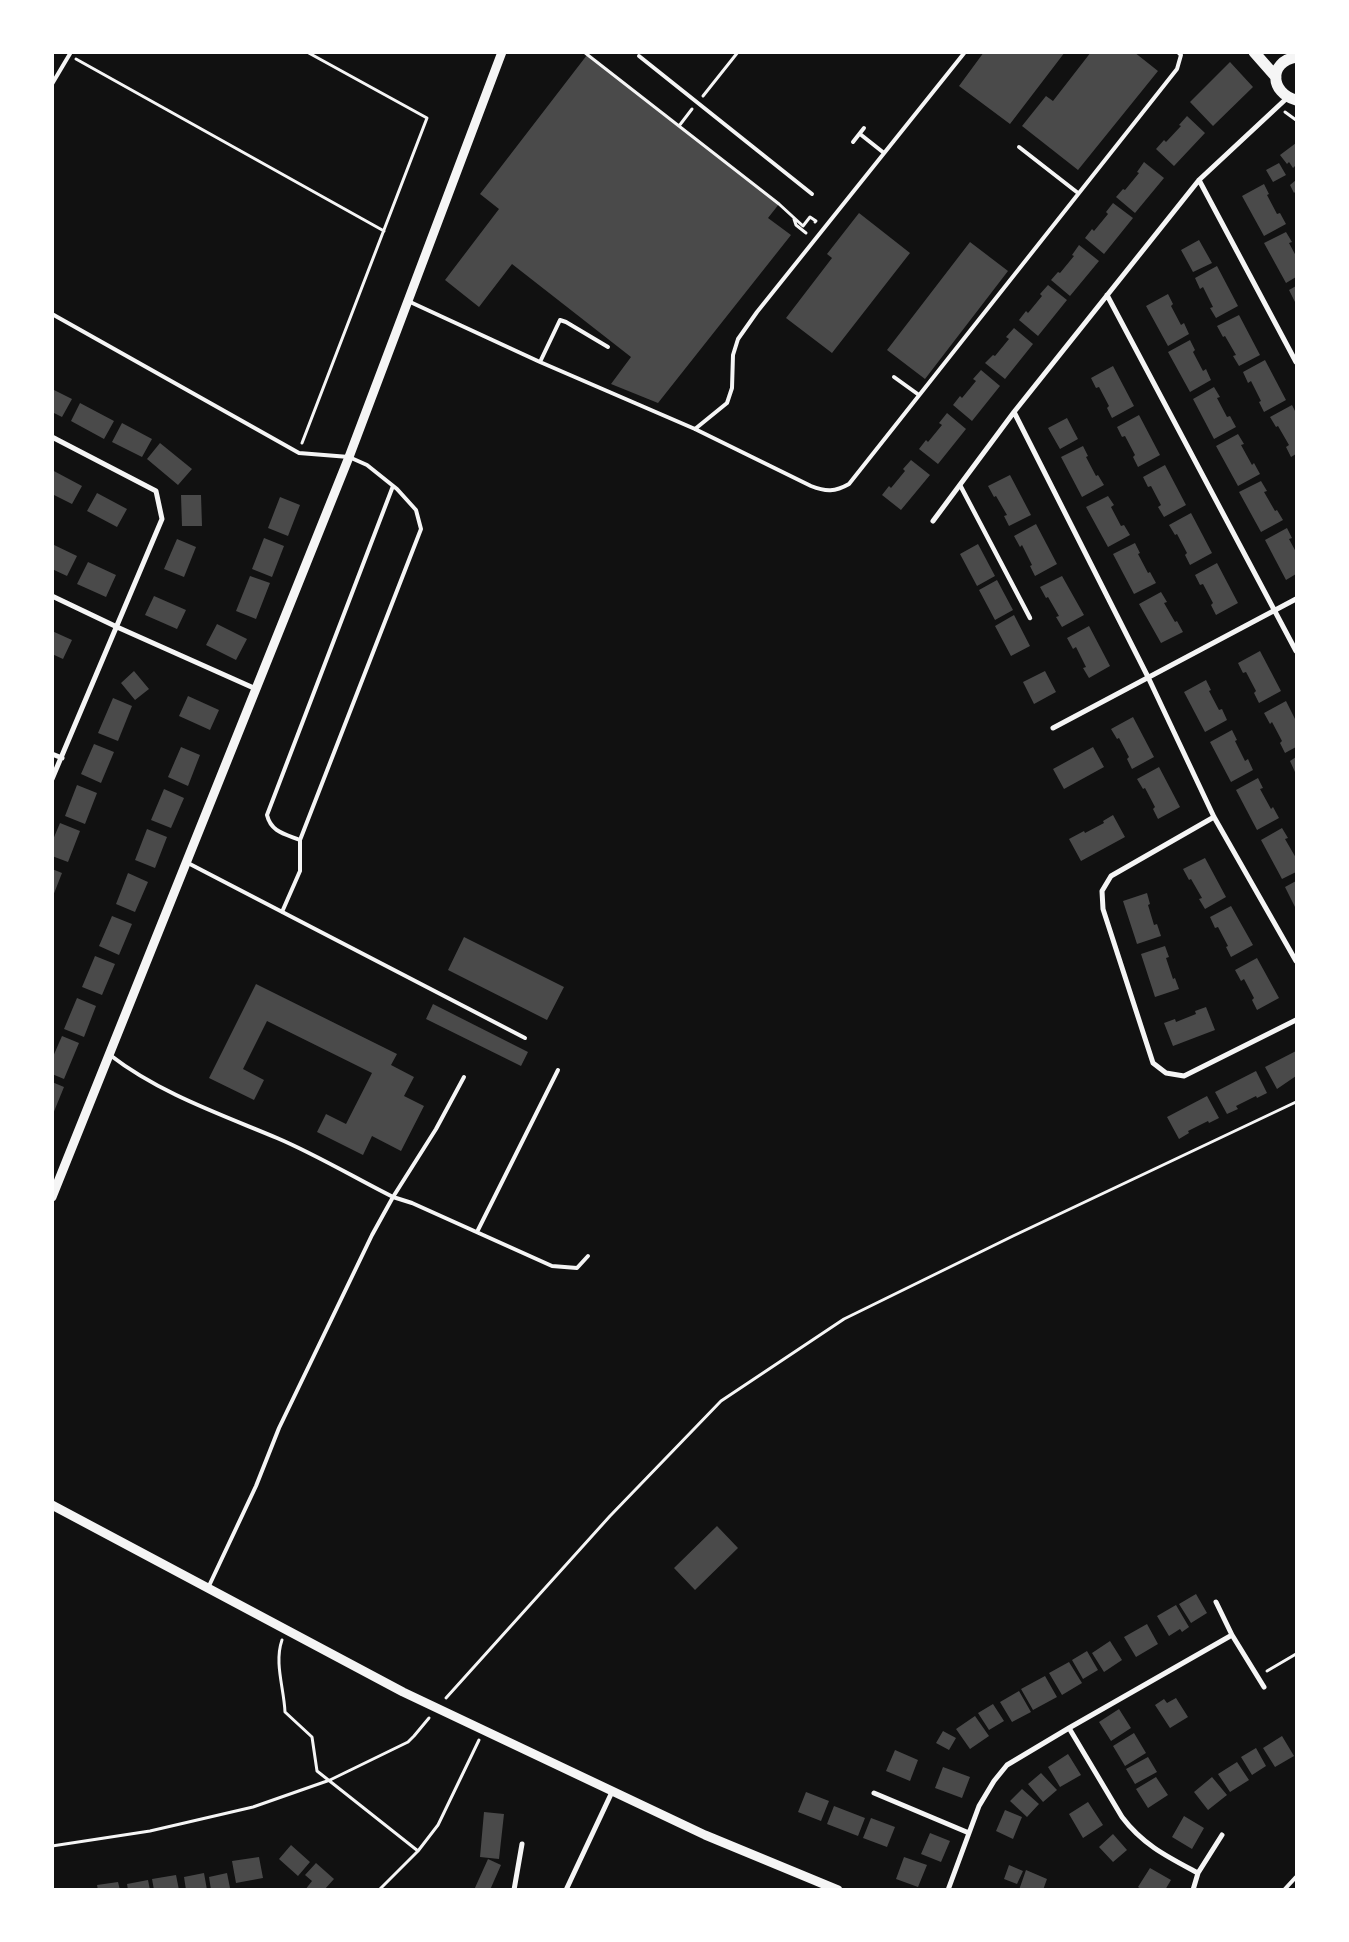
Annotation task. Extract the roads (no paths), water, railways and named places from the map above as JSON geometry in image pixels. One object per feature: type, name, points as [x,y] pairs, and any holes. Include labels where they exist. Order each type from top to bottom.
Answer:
[{"type":"main road","points":[[1254,52],[1276,77]]},
{"type":"main road","points":[[1290,56],[1279,67],[1276,77],[1277,86],[1292,99]]},
{"type":"street","points":[[52,1197],[349,457],[502,52]]},
{"type":"street","points":[[933,521],[1014,412],[1199,180],[1292,99]]},
{"type":"street","points":[[1199,180],[1296,362]]},
{"type":"street","points":[[1107,295],[1276,610],[1296,652]]},
{"type":"street","points":[[1014,412],[1148,677],[1214,818],[1296,961]]},
{"type":"street","points":[[52,438],[156,491],[162,519],[52,779]]},
{"type":"street","points":[[960,485],[1030,618]]},
{"type":"street","points":[[52,596],[256,689]]},
{"type":"street","points":[[1052,728],[1296,599]]},
{"type":"street","points":[[52,754],[62,758]]},
{"type":"street","points":[[1214,818],[1111,876],[1102,891],[1103,909],[1153,1062],[1166,1073],[1184,1076],[1296,1020]]},
{"type":"street","points":[[52,1504],[285,1630],[437,1708],[705,1835],[838,1890]]},
{"type":"street","points":[[1216,1602],[1232,1635],[1264,1687]]},
{"type":"street","points":[[948,1890],[979,1806],[1007,1765],[1232,1635]]},
{"type":"street","points":[[1069,1728],[1132,1831],[1144,1842],[1198,1873]]},
{"type":"street","points":[[566,1890],[612,1792]]},
{"type":"street","points":[[874,1794],[969,1833]]},
{"type":"street","points":[[1193,1890],[1198,1873],[1222,1835]]},
{"type":"street","points":[[514,1890],[522,1844]]},
{"type":"lane","points":[[695,429],[727,403],[732,388],[733,355],[738,339],[757,312],[965,52]]},
{"type":"lane","points":[[408,301],[540,362],[695,429],[811,486],[824,491],[837,490],[849,484],[1177,69],[1181,54],[1178,52]]},
{"type":"lane","points":[[52,84],[70,54]]},
{"type":"lane","points":[[639,56],[812,194]]},
{"type":"lane","points":[[853,142],[864,128]]},
{"type":"lane","points":[[860,134],[884,154]]},
{"type":"lane","points":[[1019,148],[1078,193]]},
{"type":"lane","points":[[52,314],[299,453],[349,457],[367,465],[393,486],[416,510],[421,529],[300,840],[300,871],[282,912]]},
{"type":"lane","points":[[540,362],[560,320],[608,347]]},
{"type":"lane","points":[[894,377],[919,395]]},
{"type":"lane","points":[[300,840],[278,831],[269,824],[266,815],[393,486]]},
{"type":"lane","points":[[186,862],[525,1038]]},
{"type":"lane","points":[[109,1055],[128,1069],[175,1095],[280,1140],[393,1197],[412,1203],[552,1266],[577,1268],[588,1256]]},
{"type":"lane","points":[[477,1232],[558,1070]]},
{"type":"lane","points":[[208,1588],[256,1486],[279,1428],[372,1236],[393,1197],[436,1129],[464,1077]]},
{"type":"lane","points":[[1284,1890],[1296,1877]]}]
